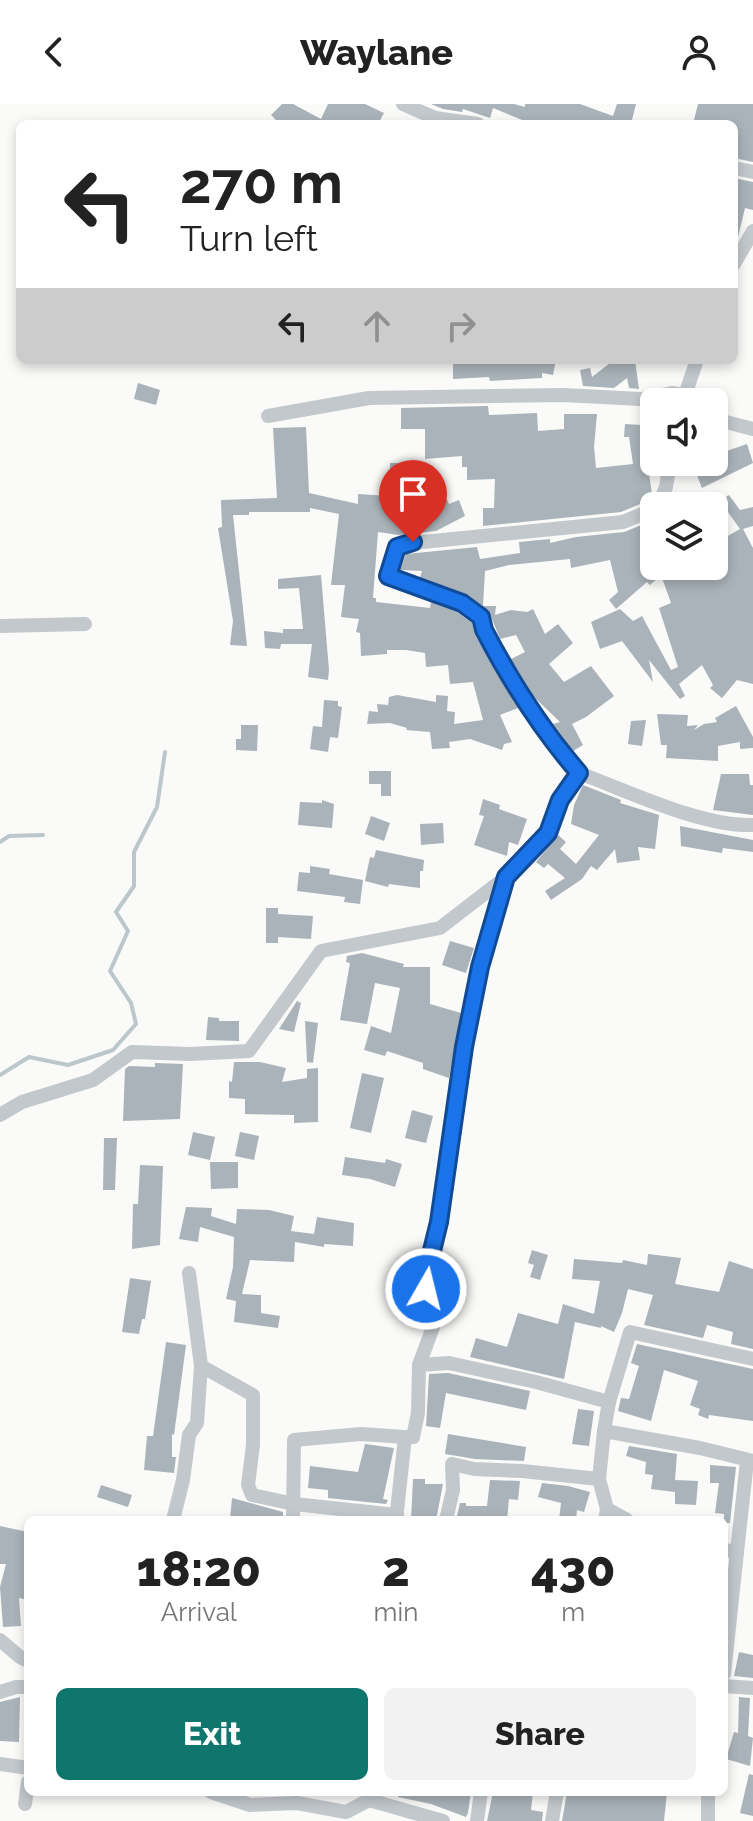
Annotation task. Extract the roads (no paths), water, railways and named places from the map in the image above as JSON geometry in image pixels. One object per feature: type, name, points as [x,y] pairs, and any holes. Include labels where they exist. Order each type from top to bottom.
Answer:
[{"type":"street","points":[[403,104],[435,118],[449,120]]},
{"type":"street","points":[[738,257],[753,231]]},
{"type":"street","points":[[681,388],[695,364]]},
{"type":"street","points":[[268,416],[369,398],[563,395],[640,399]]},
{"type":"street","points":[[728,423],[753,429]]},
{"type":"street","points":[[640,514],[623,522],[403,544],[397,547],[388,576],[462,603],[481,617],[484,630],[526,705],[548,738],[579,773],[697,816],[737,826],[753,825]]},
{"type":"street","points":[[0,626],[85,624]]},
{"type":"street","points":[[0,1115],[22,1102],[93,1080],[132,1052],[190,1054],[249,1051],[321,951],[440,928],[506,877],[548,833],[560,800],[579,773]]},
{"type":"street","points":[[293,1516],[294,1440],[361,1434],[413,1437],[418,1413],[419,1365],[433,1327],[435,1310],[426,1289],[427,1271],[439,1222],[464,1047],[480,967],[506,877]]},
{"type":"street","points":[[174,1516],[189,1435],[197,1423],[201,1366],[189,1273]]},
{"type":"street","points":[[606,1514],[599,1479],[604,1431],[609,1402],[630,1332],[753,1359]]},
{"type":"street","points":[[419,1365],[449,1363],[609,1402]]},
{"type":"street","points":[[201,1366],[253,1395],[249,1491],[252,1495],[381,1516]]},
{"type":"street","points":[[604,1431],[700,1448],[750,1461],[731,1551],[728,1604]]},
{"type":"street","points":[[396,1516],[405,1437]]},
{"type":"street","points":[[447,1516],[453,1490],[452,1464],[474,1469],[599,1479]]},
{"type":"street","points":[[0,1640],[24,1659]]},
{"type":"street","points":[[728,1686],[753,1688]]},
{"type":"street","points":[[0,1692],[24,1687]]},
{"type":"street","points":[[0,1764],[24,1767]]},
{"type":"street","points":[[25,1804],[26,1796]]},
{"type":"street","points":[[223,1796],[250,1805],[297,1803],[345,1816],[368,1796],[443,1821]]},
{"type":"street","points":[[317,1796],[320,1808]]},
{"type":"street","points":[[477,1821],[480,1796]]},
{"type":"street","points":[[552,1821],[556,1796]]},
{"type":"street","points":[[708,1796],[708,1821]]},
{"type":"waterway","points":[[0,1075],[29,1057],[68,1065],[113,1050],[136,1024],[131,1003],[110,971],[128,931],[116,912],[134,886],[134,852],[157,807],[165,752]]},
{"type":"waterway","points":[[0,842],[9,836],[43,835]]}]
